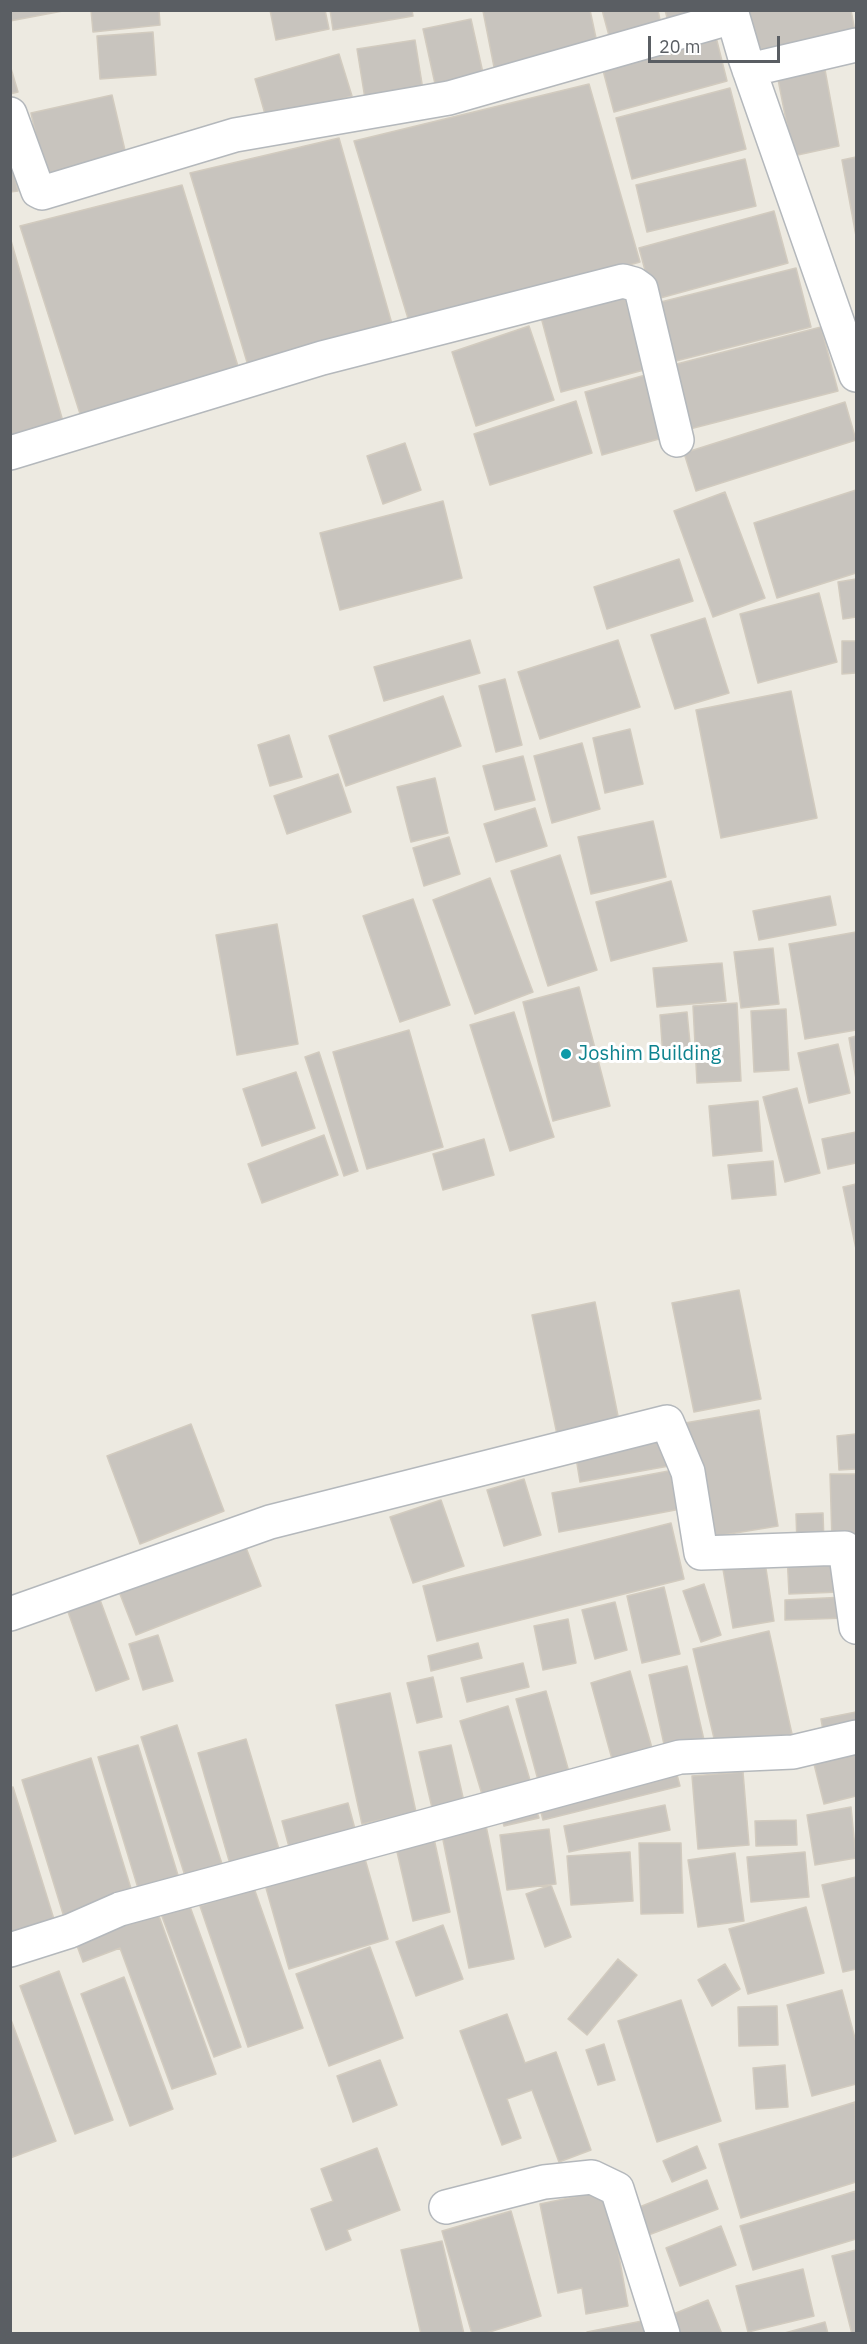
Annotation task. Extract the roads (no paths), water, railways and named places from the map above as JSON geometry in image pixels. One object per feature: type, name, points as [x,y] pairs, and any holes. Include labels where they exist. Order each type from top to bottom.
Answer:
[{"type":"street","points":[[10,114],[38,190],[42,193],[235,135],[449,98],[732,14],[749,70],[856,375]]},
{"type":"street","points":[[749,70],[856,45]]},
{"type":"street","points":[[10,453],[322,358],[623,281],[641,289],[677,440]]},
{"type":"street","points":[[10,1614],[270,1522],[667,1422],[688,1472],[701,1553],[845,1548],[856,1626]]},
{"type":"street","points":[[10,1950],[70,1931],[120,1909],[680,1757],[793,1752],[856,1737]]},
{"type":"street","points":[[446,2207],[544,2182],[592,2177],[617,2189],[663,2334]]},
{"type":"place","name":"Joshim Building","points":[[566,1054]]}]
